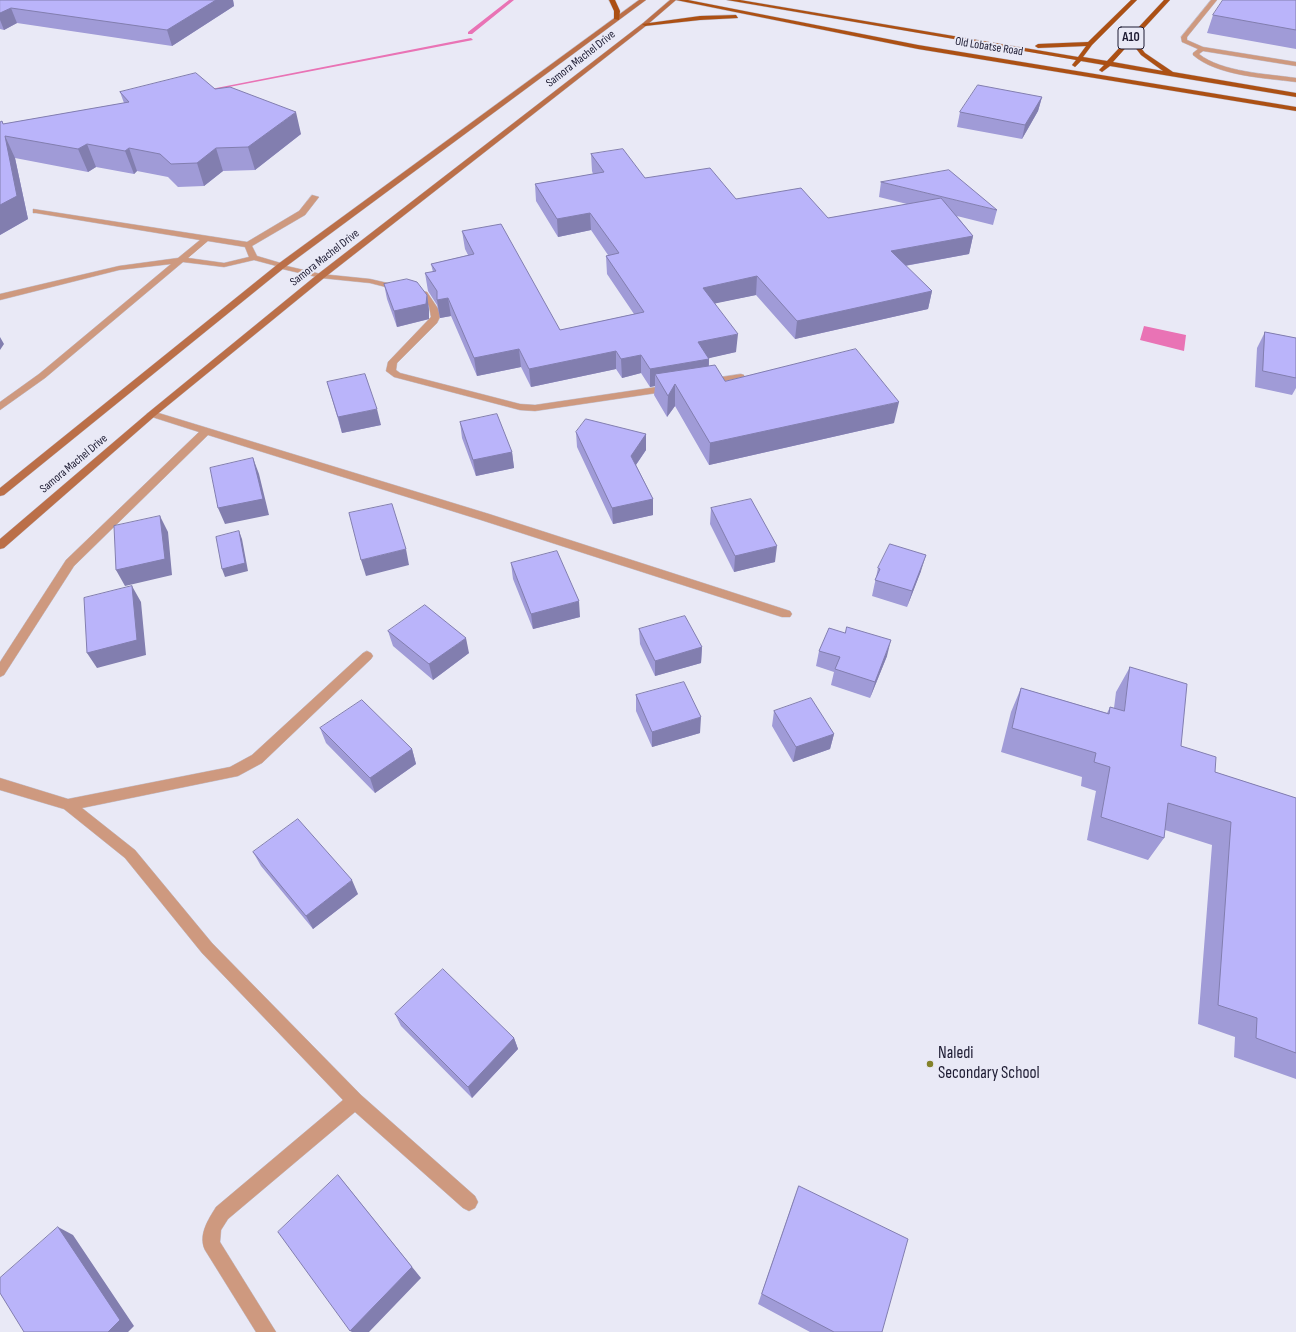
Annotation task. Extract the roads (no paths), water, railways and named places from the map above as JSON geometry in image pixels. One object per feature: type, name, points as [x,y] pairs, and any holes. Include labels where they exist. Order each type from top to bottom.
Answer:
[{"type":"main road","points":[[612,0],[617,11],[617,19]]},
{"type":"main road","name":"Samora Machel Drive","points":[[0,493],[281,266],[642,0]]},
{"type":"main road","name":"Samora Machel Drive","points":[[0,545],[152,414],[320,276],[673,0]]},
{"type":"main road","name":"Old Lobatse Road","points":[[679,0],[773,20],[918,47],[1296,109]]},
{"type":"main road","name":"Old Lobatse Road","points":[[730,0],[1107,65],[1296,95]]},
{"type":"main road","name":"A10","points":[[1069,71],[1080,60],[1090,44],[1134,0]]},
{"type":"main road","name":"A10","points":[[1096,76],[1166,0]]},
{"type":"main road","points":[[644,24],[720,17],[773,20]]},
{"type":"main road","name":"A10","points":[[1131,38],[1143,54],[1174,76]]},
{"type":"main road","points":[[996,45],[1054,46],[1090,44]]},
{"type":"street","points":[[1214,0],[1212,7],[1184,37],[1184,41],[1202,49],[1296,64]]},
{"type":"street","points":[[1202,49],[1195,54],[1204,62],[1224,68],[1296,80]]},
{"type":"street","points":[[36,211],[248,245],[296,218],[315,197]]},
{"type":"street","points":[[0,407],[42,376],[207,238]]},
{"type":"street","points":[[248,245],[254,258]]},
{"type":"street","points":[[0,297],[119,268],[182,260],[224,265],[254,258],[320,276],[370,281],[424,294],[436,312],[436,316],[434,321],[393,362],[391,371],[397,375],[520,407],[535,408],[680,387]]},
{"type":"street","points":[[695,384],[741,377]]},
{"type":"street","points":[[152,414],[207,430],[786,614]]},
{"type":"street","points":[[0,672],[70,563],[207,430]]},
{"type":"street","points":[[68,805],[233,772],[258,759],[367,656]]},
{"type":"street","points":[[0,784],[68,805],[130,854],[207,948],[268,1014],[355,1101],[470,1202]]},
{"type":"street","points":[[267,1332],[211,1244],[213,1228],[222,1213],[355,1101]]},
{"type":"waterway","points":[[470,33],[512,0]]},
{"type":"waterway","points":[[829,0],[835,0]]},
{"type":"waterway","points":[[203,91],[471,39]]},
{"type":"place","name":"Naledi Secondary School","points":[[930,1064]]}]
